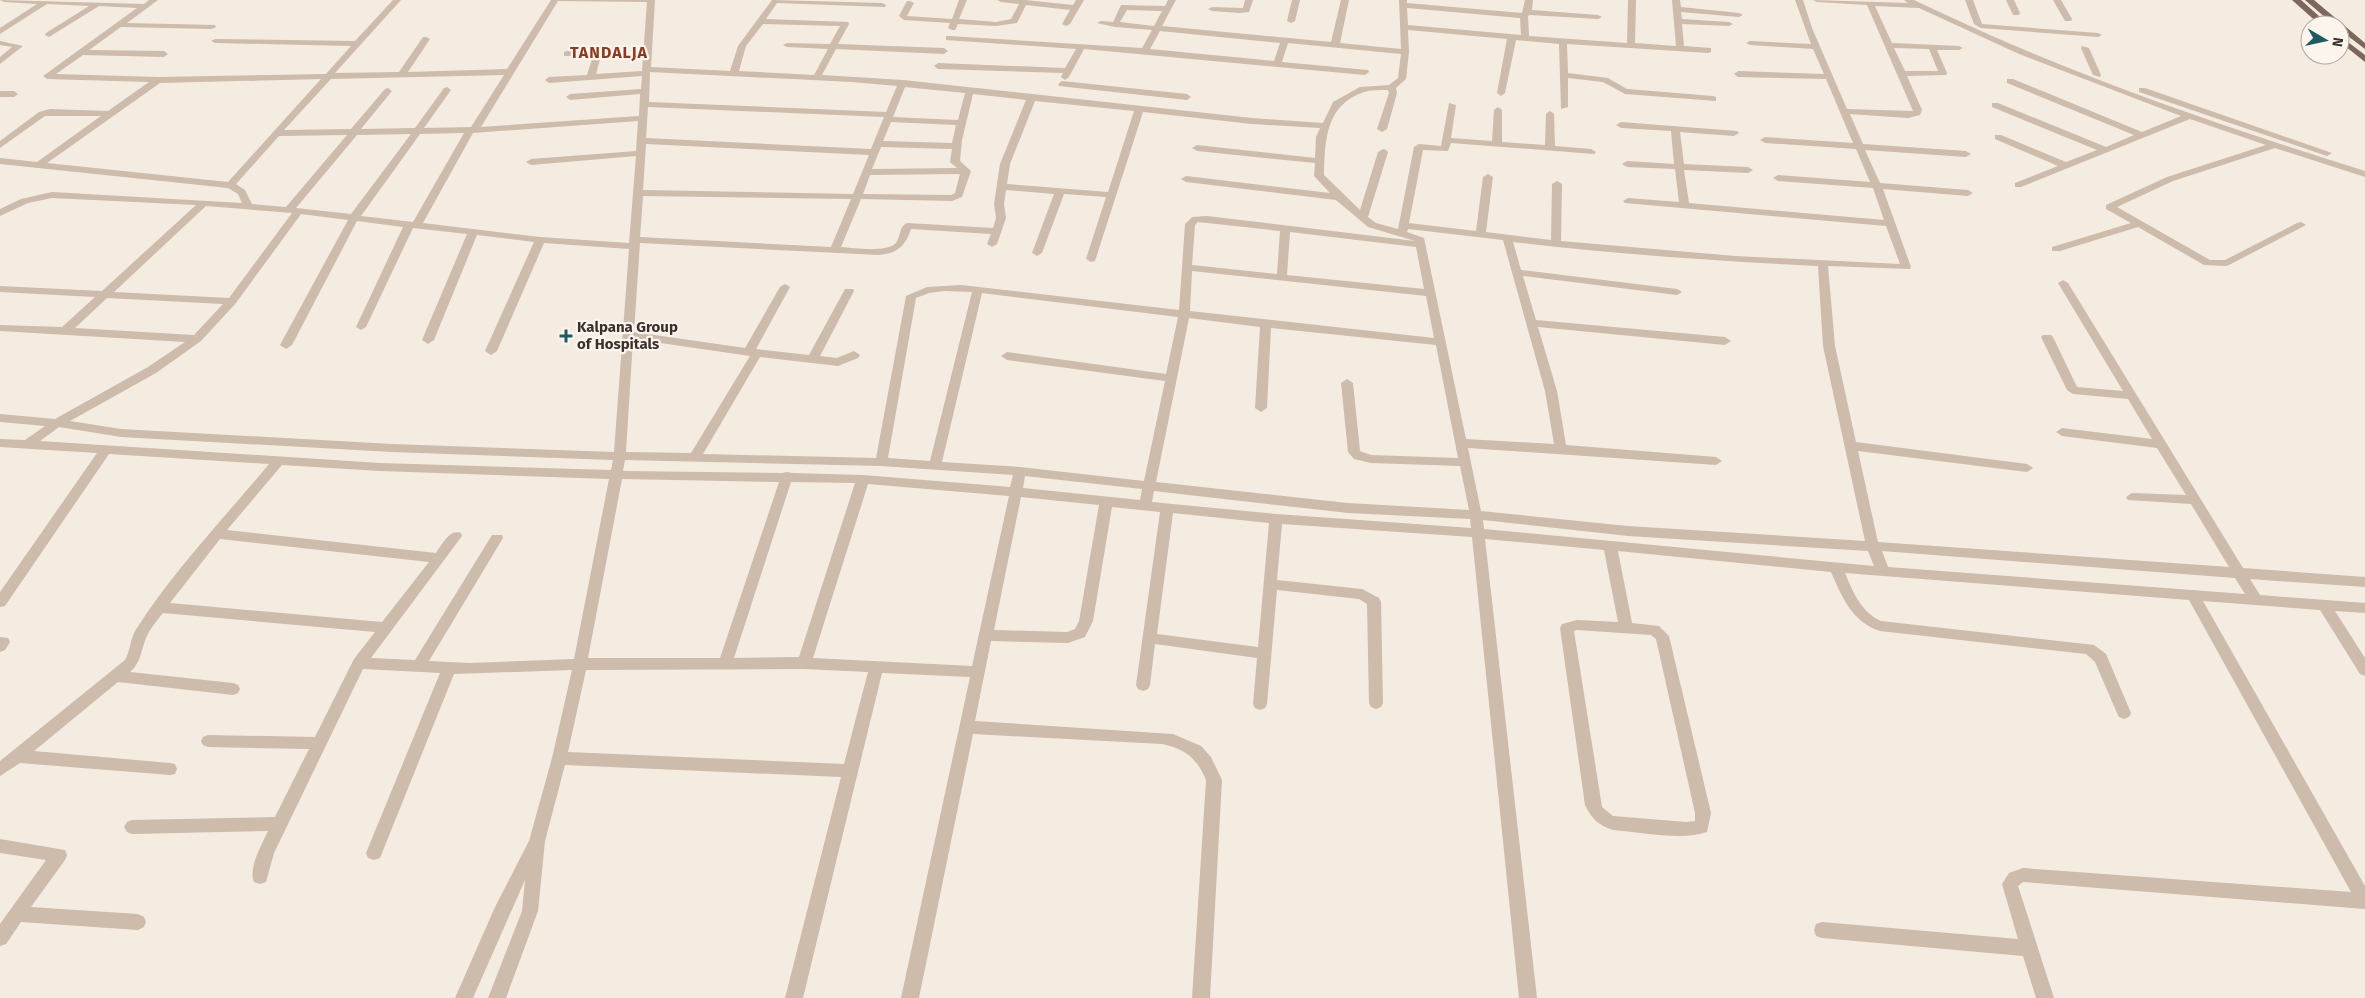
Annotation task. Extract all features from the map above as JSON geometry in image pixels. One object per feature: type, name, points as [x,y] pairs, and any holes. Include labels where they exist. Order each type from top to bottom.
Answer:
[{"type":"main road","points":[[2296,0],[2313,15]]},
{"type":"main road","points":[[2309,0],[2328,15]]},
{"type":"main road","points":[[2350,34],[2365,47]]},
{"type":"main road","points":[[2350,46],[2365,59]]},
{"type":"street","points":[[4,0],[145,6]]},
{"type":"street","points":[[154,0],[47,76],[158,80],[327,78],[510,72]]},
{"type":"street","points":[[230,185],[397,0]]},
{"type":"street","points":[[361,327],[412,225],[555,0]]},
{"type":"street","points":[[497,998],[530,911],[537,841],[559,758],[580,664],[620,456],[630,335],[642,118],[651,0],[561,0]]},
{"type":"street","points":[[734,73],[742,46],[775,0],[882,5]]},
{"type":"street","points":[[935,76],[963,0]]},
{"type":"street","points":[[1000,0],[1078,4],[1066,24]]},
{"type":"street","points":[[1145,51],[1172,0]]},
{"type":"street","points":[[1212,9],[1246,10],[1249,0]]},
{"type":"street","points":[[1291,21],[1296,0]]},
{"type":"street","points":[[1335,45],[1345,0]]},
{"type":"street","points":[[1465,10],[1466,0]]},
{"type":"street","points":[[1525,38],[1526,14],[1529,0]]},
{"type":"street","points":[[1632,0],[1632,45]]},
{"type":"street","points":[[1676,0],[1680,48]]},
{"type":"street","points":[[1598,17],[1465,10],[1403,2],[1405,52],[1402,80],[1391,87],[1364,89],[1336,104],[1321,137],[1320,176],[1339,197],[1372,225],[1402,229],[1482,234],[1735,260],[1906,267],[1888,223],[1877,187],[1816,47],[1799,0]]},
{"type":"street","points":[[1817,0],[1870,3],[1917,2],[1981,25],[2097,75],[2365,166]]},
{"type":"street","points":[[1969,0],[1981,25]]},
{"type":"street","points":[[2010,0],[2016,13]]},
{"type":"street","points":[[2057,0],[2068,19]]},
{"type":"street","points":[[0,32],[48,1]]},
{"type":"street","points":[[910,4],[902,16],[904,18],[1007,24],[1014,21],[1024,2]]},
{"type":"street","points":[[1917,2],[2021,52],[2274,146],[2365,174]]},
{"type":"street","points":[[1844,111],[1908,115],[1917,113],[1918,110],[1870,3]]},
{"type":"street","points":[[50,35],[97,4]]},
{"type":"street","points":[[1116,25],[1124,7],[1167,9]]},
{"type":"street","points":[[1677,10],[1739,15]]},
{"type":"street","points":[[760,21],[845,24],[817,78]]},
{"type":"street","points":[[1678,21],[1729,24]]},
{"type":"street","points":[[1100,23],[1405,52]]},
{"type":"street","points":[[119,25],[212,27]]},
{"type":"street","points":[[1981,25],[2098,35]]},
{"type":"street","points":[[1403,27],[1563,41],[1708,50]]},
{"type":"street","points":[[1501,93],[1512,37]]},
{"type":"street","points":[[949,38],[1145,51],[1365,72]]},
{"type":"street","points":[[401,75],[426,39]]},
{"type":"street","points":[[215,41],[358,44]]},
{"type":"street","points":[[1277,64],[1285,41]]},
{"type":"street","points":[[1563,41],[1564,107]]},
{"type":"street","points":[[0,43],[19,46],[0,61]]},
{"type":"street","points":[[1750,43],[1816,47]]},
{"type":"street","points":[[787,44],[944,51]]},
{"type":"street","points":[[1888,45],[1959,48]]},
{"type":"street","points":[[1052,100],[1082,46]]},
{"type":"street","points":[[1901,73],[1943,73],[1932,47]]},
{"type":"street","points":[[2085,48],[2097,75]]},
{"type":"street","points":[[81,52],[164,54]]},
{"type":"street","points":[[567,54],[595,54],[591,77]]},
{"type":"street","points":[[549,80],[645,71],[734,73],[903,83],[935,76],[1068,71]]},
{"type":"street","points":[[1738,74],[1830,76]]},
{"type":"street","points":[[1564,75],[1605,80],[1625,91],[1713,99]]},
{"type":"street","points":[[935,76],[970,91],[1031,99],[1178,112],[1252,121],[1326,126]]},
{"type":"street","points":[[40,164],[158,80]]},
{"type":"street","points":[[2010,82],[2142,135]]},
{"type":"street","points":[[835,250],[903,83]]},
{"type":"street","points":[[1062,84],[1187,97]]},
{"type":"street","points":[[1382,129],[1393,93],[1391,87]]},
{"type":"street","points":[[286,345],[353,219],[447,90]]},
{"type":"street","points":[[27,445],[57,423],[152,370],[197,339],[232,301],[294,211],[388,91]]},
{"type":"street","points":[[570,97],[644,91]]},
{"type":"street","points":[[966,171],[955,162],[956,146],[970,91]]},
{"type":"street","points":[[0,94],[14,94]]},
{"type":"street","points":[[992,244],[1001,218],[998,204],[1005,164],[1031,99]]},
{"type":"street","points":[[643,104],[888,117],[961,123]]},
{"type":"street","points":[[1402,229],[1419,147],[1445,149],[1452,105]]},
{"type":"street","points":[[1995,105],[2106,150]]},
{"type":"street","points":[[1091,258],[1139,110]]},
{"type":"street","points":[[1497,144],[1498,110]]},
{"type":"street","points":[[0,145],[42,114],[50,112],[110,114]]},
{"type":"street","points":[[1550,114],[1550,148]]},
{"type":"street","points":[[2018,185],[2190,116]]},
{"type":"street","points":[[278,133],[472,130],[642,118]]},
{"type":"street","points":[[1621,125],[1734,133]]},
{"type":"street","points":[[1675,129],[1684,206]]},
{"type":"street","points":[[1998,137],[2066,166]]},
{"type":"street","points":[[1446,140],[1591,152]]},
{"type":"street","points":[[1765,140],[1966,154]]},
{"type":"street","points":[[2289,140],[2170,179],[2109,207],[2208,263],[2222,264],[2301,225]]},
{"type":"street","points":[[531,162],[641,147],[875,148],[956,146]]},
{"type":"street","points":[[1197,148],[1320,161]]},
{"type":"street","points":[[1363,218],[1383,152]]},
{"type":"street","points":[[0,161],[230,185],[242,192],[248,206]]},
{"type":"street","points":[[1627,164],[1748,170]]},
{"type":"street","points":[[867,172],[966,171]]},
{"type":"street","points":[[638,193],[858,195],[952,198],[959,195],[966,171]]},
{"type":"street","points":[[1482,234],[1488,177]]},
{"type":"street","points":[[1778,178],[1968,193]]},
{"type":"street","points":[[1186,179],[1339,197]]},
{"type":"street","points":[[1556,243],[1557,184]]},
{"type":"street","points":[[1002,187],[1112,195]]},
{"type":"street","points":[[1037,253],[1060,191]]},
{"type":"street","points":[[1,212],[16,203],[34,197],[52,196],[248,206],[540,240],[835,250],[891,251],[898,247],[902,241],[907,226],[996,231]]},
{"type":"street","points":[[1628,201],[1888,223]]},
{"type":"street","points":[[65,331],[204,203]]},
{"type":"street","points":[[1144,506],[1184,314],[1190,224],[1196,219],[1420,244]]},
{"type":"street","points":[[2056,249],[2139,224]]},
{"type":"street","points":[[1282,278],[1285,228]]},
{"type":"street","points":[[1402,229],[1419,238],[1476,515],[1476,533],[1528,998]]},
{"type":"street","points":[[428,340],[473,232]]},
{"type":"street","points":[[1507,238],[1551,391],[1561,450]]},
{"type":"street","points":[[491,351],[540,240]]},
{"type":"street","points":[[1823,263],[1829,346],[1874,546],[1883,572]]},
{"type":"street","points":[[1186,267],[1429,293]]},
{"type":"street","points":[[1516,272],[1677,292]]},
{"type":"street","points":[[2063,283],[2134,396],[2256,600]]},
{"type":"street","points":[[695,457],[753,352],[785,286]]},
{"type":"street","points":[[881,462],[911,296],[925,289],[945,287],[978,289],[1266,324],[1439,342]]},
{"type":"street","points":[[0,289],[232,301]]},
{"type":"street","points":[[935,465],[978,289]]},
{"type":"street","points":[[813,359],[848,291]]},
{"type":"street","points":[[1530,323],[1726,341]]},
{"type":"street","points":[[1261,408],[1266,324]]},
{"type":"street","points":[[0,328],[197,339]]},
{"type":"street","points":[[630,335],[838,362],[854,355]]},
{"type":"street","points":[[2047,337],[2073,390],[2134,396]]},
{"type":"street","points":[[1007,356],[1170,378]]},
{"type":"street","points":[[1347,383],[1354,452],[1358,456],[1371,459],[1464,462]]},
{"type":"street","points":[[0,418],[57,423],[120,433],[392,448],[935,465],[1020,471],[1348,508],[1476,515],[1628,531],[1874,546],[2365,582]]},
{"type":"street","points":[[2062,432],[2162,444]]},
{"type":"street","points":[[0,443],[279,461],[616,476],[787,476],[863,479],[1014,492],[1276,519],[1476,533],[1883,572],[2365,608]]},
{"type":"street","points":[[1460,443],[1716,461]]},
{"type":"street","points":[[1852,446],[2027,468]]},
{"type":"street","points":[[0,602],[106,451]]},
{"type":"street","points":[[0,770],[130,664],[136,654],[141,632],[159,607],[216,534],[279,461]]},
{"type":"street","points":[[910,998],[1014,492],[1020,471]]},
{"type":"street","points":[[725,663],[787,476]]},
{"type":"street","points":[[804,663],[863,479]]},
{"type":"street","points":[[2132,498],[2196,500]]},
{"type":"street","points":[[985,635],[1068,638],[1080,633],[1086,621],[1106,502]]},
{"type":"street","points":[[1143,685],[1167,508]]},
{"type":"street","points":[[1260,704],[1276,519]]},
{"type":"street","points":[[216,534],[439,558]]},
{"type":"street","points":[[260,877],[266,852],[359,663],[456,536]]},
{"type":"street","points":[[419,666],[498,538]]},
{"type":"street","points":[[1610,546],[1626,628]]},
{"type":"street","points":[[1835,567],[1860,613],[1871,623],[1880,626],[2083,648],[2096,652],[2101,658],[2124,713]]},
{"type":"street","points":[[1270,584],[1362,594],[1374,602],[1376,704]]},
{"type":"street","points":[[2192,595],[2365,901]]},
{"type":"street","points":[[2324,605],[2365,670]]},
{"type":"street","points":[[159,607],[385,628]]},
{"type":"street","points":[[1577,625],[1626,628],[1654,630],[1662,636],[1702,813],[1702,827],[1686,829],[1614,823],[1604,820],[1598,815],[1593,805],[1568,628],[1577,625]]},
{"type":"street","points":[[1149,638],[1264,654]]},
{"type":"street","points":[[0,642],[3,642],[0,646]]},
{"type":"street","points":[[359,663],[470,669],[580,664],[804,663],[978,672]]},
{"type":"street","points":[[794,998],[876,667]]},
{"type":"street","points":[[374,853],[449,668]]},
{"type":"street","points":[[115,676],[233,689]]},
{"type":"street","points":[[966,727],[1162,738],[1182,741],[1198,750],[1207,762],[1214,780],[1200,998]]},
{"type":"street","points":[[208,741],[320,742]]},
{"type":"street","points":[[17,756],[170,769]]},
{"type":"street","points":[[559,758],[850,771]]},
{"type":"street","points":[[132,827],[280,824]]},
{"type":"street","points":[[464,998],[502,912],[537,841]]},
{"type":"street","points":[[0,846],[59,855],[0,938]]},
{"type":"street","points":[[2045,998],[2028,948],[2010,884],[2015,878],[2023,876],[2365,901]]},
{"type":"street","points":[[17,914],[138,922]]},
{"type":"street","points":[[1822,930],[2028,948]]},
{"type":"place","name":"Kalpana Group of Hospitals","points":[[566,336]]},
{"type":"district","name":"TANDALJA","points":[[609,52]]}]
